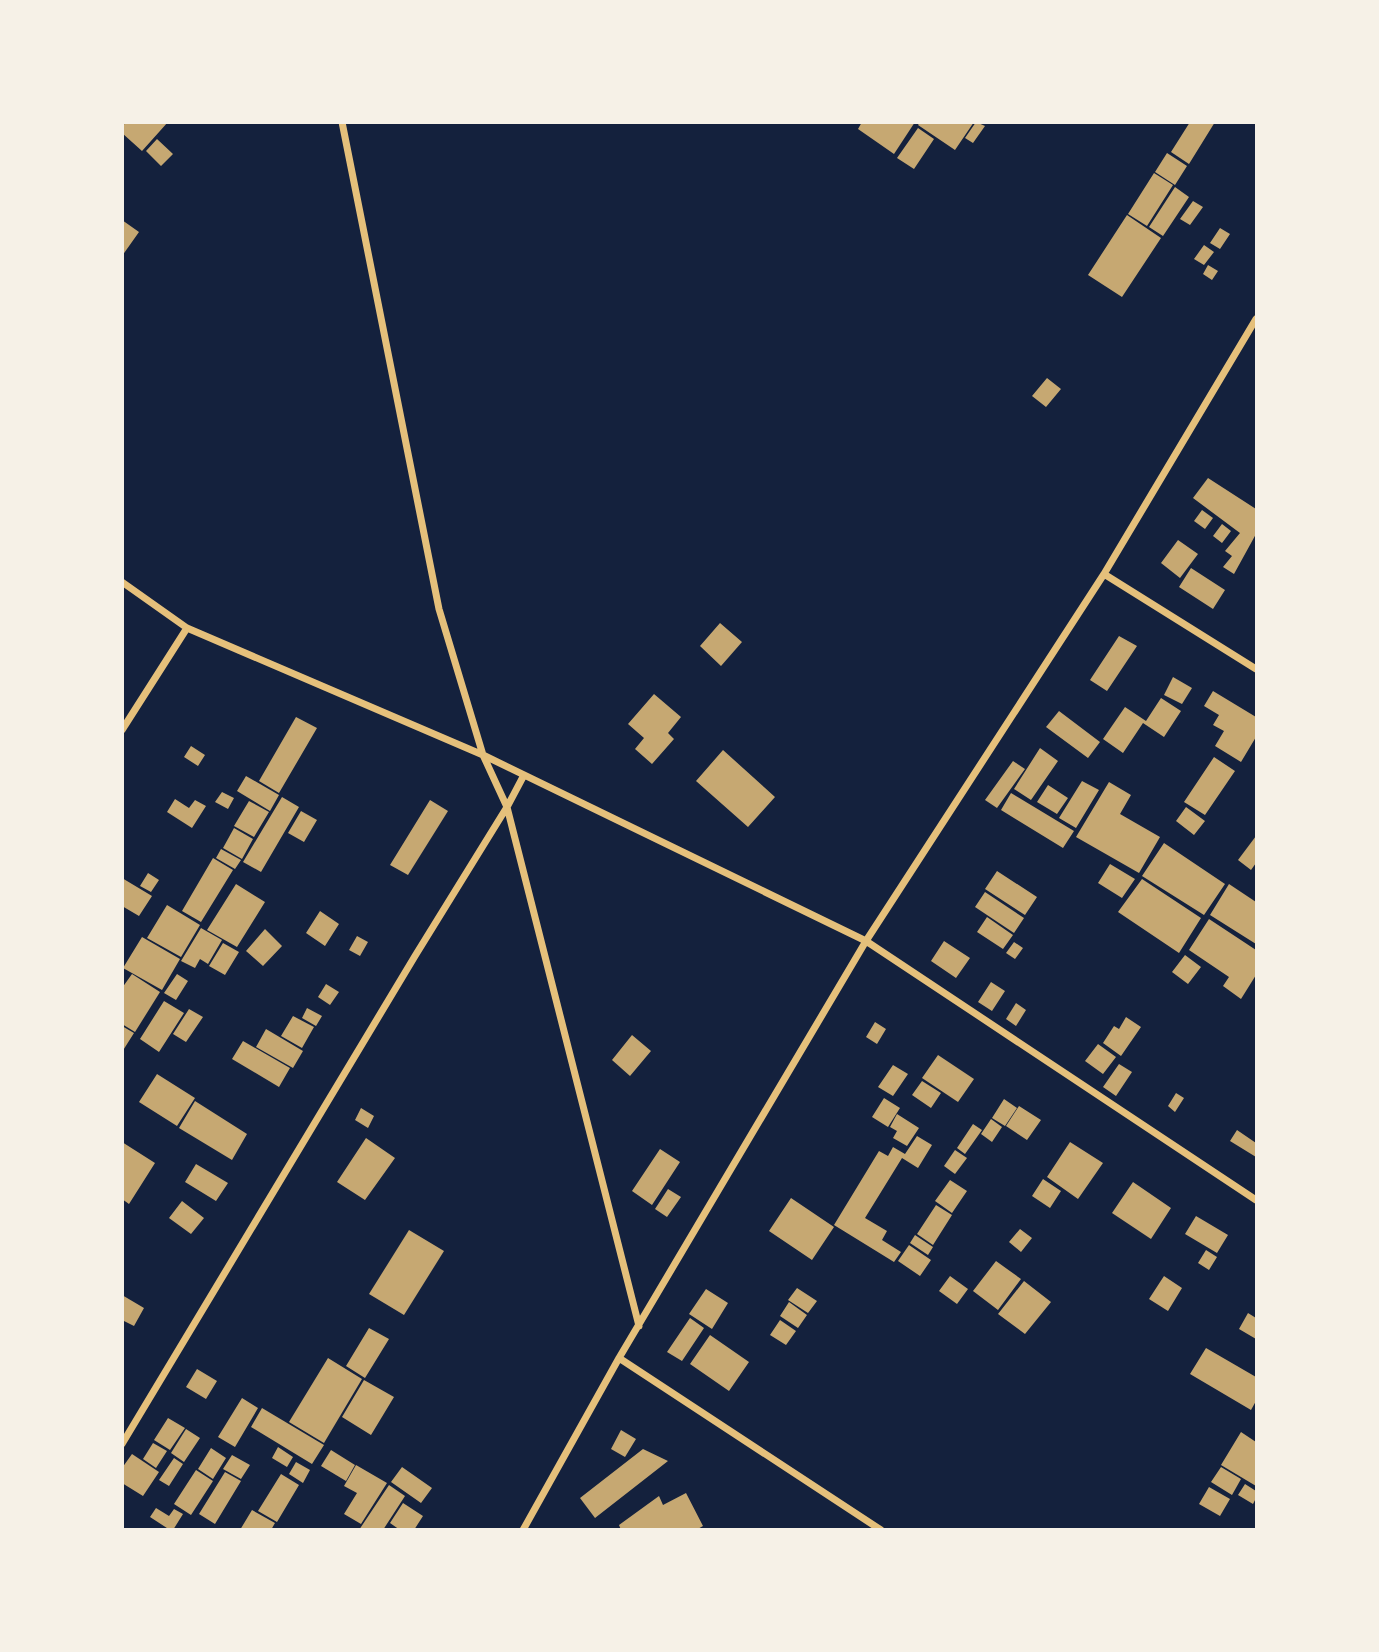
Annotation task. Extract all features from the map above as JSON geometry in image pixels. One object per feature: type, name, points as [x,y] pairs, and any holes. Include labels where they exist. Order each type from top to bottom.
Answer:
[{"type":"street","points":[[342,122],[439,609],[483,755],[507,807],[639,1326]]},
{"type":"street","points":[[523,1530],[619,1358],[866,941],[1104,574],[1256,319]]},
{"type":"street","points":[[1104,574],[1256,669]]},
{"type":"street","points":[[122,582],[187,628],[483,755],[866,941],[1256,1200]]},
{"type":"street","points":[[122,730],[187,628]]},
{"type":"street","points":[[122,1444],[524,775]]},
{"type":"street","points":[[619,1358],[881,1530]]},
{"type":"building","points":[[126,122],[168,122],[142,151],[122,133]]},
{"type":"building","points":[[862,122],[915,122],[894,154],[858,129]]},
{"type":"building","points":[[920,122],[974,122],[955,150],[918,125]]},
{"type":"building","points":[[976,122],[985,126],[973,143],[965,138]]},
{"type":"building","points":[[1190,122],[1215,122],[1189,164],[1171,152]]},
{"type":"building","points":[[918,128],[934,139],[914,169],[897,158]]},
{"type":"building","points":[[157,139],[173,154],[161,166],[146,151]]},
{"type":"building","points":[[1167,153],[1187,166],[1175,185],[1155,172]]},
{"type":"building","points":[[1154,173],[1173,185],[1147,226],[1128,214]]},
{"type":"building","points":[[1175,187],[1189,197],[1163,236],[1149,227]]},
{"type":"building","points":[[1193,201],[1203,207],[1190,225],[1180,219]]},
{"type":"building","points":[[1127,215],[1161,238],[1122,297],[1088,275]]},
{"type":"building","points":[[122,220],[139,232],[122,256]]},
{"type":"building","points":[[1220,228],[1230,234],[1220,249],[1210,243]]},
{"type":"building","points":[[1204,245],[1214,252],[1204,265],[1194,259]]},
{"type":"building","points":[[1208,265],[1218,271],[1212,280],[1203,274]]},
{"type":"building","points":[[1047,378],[1061,389],[1046,407],[1032,396]]},
{"type":"building","points":[[1208,478],[1256,509],[1256,534],[1234,574],[1223,567],[1232,556],[1225,551],[1240,533],[1193,498]]},
{"type":"building","points":[[1202,510],[1213,518],[1205,529],[1194,521]]},
{"type":"building","points":[[1222,524],[1231,531],[1222,543],[1213,536]]},
{"type":"building","points":[[1178,540],[1198,554],[1180,578],[1161,563]]},
{"type":"building","points":[[1191,568],[1225,590],[1213,609],[1179,587]]},
{"type":"building","points":[[720,623],[742,642],[721,666],[700,646]]},
{"type":"building","points":[[1119,636],[1137,646],[1107,691],[1090,680]]},
{"type":"building","points":[[1173,677],[1192,688],[1182,704],[1164,695]]},
{"type":"building","points":[[1213,691],[1256,717],[1256,737],[1241,762],[1215,746],[1224,731],[1213,725],[1219,715],[1204,706]]},
{"type":"building","points":[[654,694],[681,717],[668,733],[674,739],[652,764],[635,749],[644,738],[628,724]]},
{"type":"building","points":[[1161,698],[1181,711],[1164,737],[1143,723],[1123,753],[1103,739],[1125,707],[1146,721]]},
{"type":"building","points":[[1059,711],[1100,742],[1088,758],[1046,727]]},
{"type":"building","points":[[296,717],[317,728],[279,793],[259,781]]},
{"type":"building","points":[[191,746],[205,755],[198,766],[184,757]]},
{"type":"building","points":[[1040,748],[1058,761],[1031,800],[1014,789]]},
{"type":"building","points":[[723,750],[775,797],[748,827],[696,781]]},
{"type":"building","points":[[1214,757],[1235,771],[1205,815],[1184,802]]},
{"type":"building","points":[[1013,761],[1025,769],[997,808],[985,800]]},
{"type":"building","points":[[246,776],[279,795],[270,811],[237,791]]},
{"type":"building","points":[[1082,781],[1099,790],[1076,828],[1059,818]]},
{"type":"building","points":[[1109,782],[1131,795],[1120,814],[1160,837],[1139,873],[1076,837]]},
{"type":"building","points":[[1048,785],[1068,798],[1057,814],[1037,802]]},
{"type":"building","points":[[222,792],[234,798],[228,809],[215,802]]},
{"type":"building","points":[[1011,793],[1074,831],[1063,848],[1001,810]]},
{"type":"building","points":[[282,797],[299,807],[261,872],[243,862]]},
{"type":"building","points":[[175,799],[189,808],[195,800],[206,806],[192,828],[167,812]]},
{"type":"building","points":[[430,800],[448,811],[408,875],[390,865]]},
{"type":"building","points":[[249,801],[269,812],[254,837],[234,826]]},
{"type":"building","points":[[1186,807],[1205,821],[1194,835],[1176,821]]},
{"type":"building","points":[[301,811],[317,820],[304,842],[288,833]]},
{"type":"building","points":[[234,828],[253,839],[242,859],[223,848]]},
{"type":"building","points":[[1256,836],[1256,863],[1251,870],[1238,860]]},
{"type":"building","points":[[1164,843],[1225,884],[1204,915],[1142,876]]},
{"type":"building","points":[[221,849],[241,860],[235,869],[216,858]]},
{"type":"building","points":[[213,858],[233,870],[201,922],[182,911]]},
{"type":"building","points":[[1110,864],[1135,879],[1122,898],[1098,883]]},
{"type":"building","points":[[997,871],[1037,897],[1025,915],[985,889]]},
{"type":"building","points":[[148,873],[159,880],[151,892],[140,886]]},
{"type":"building","points":[[122,878],[152,896],[139,916],[122,906]]},
{"type":"building","points":[[1142,879],[1201,918],[1179,953],[1118,912]]},
{"type":"building","points":[[236,884],[265,902],[237,947],[207,930]]},
{"type":"building","points":[[1229,884],[1256,902],[1256,944],[1210,915]]},
{"type":"building","points":[[985,892],[1024,918],[1014,933],[975,907]]},
{"type":"building","points":[[167,905],[200,925],[181,957],[147,938]]},
{"type":"building","points":[[320,911],[339,924],[325,946],[306,933]]},
{"type":"building","points":[[987,917],[1013,935],[1003,949],[977,932]]},
{"type":"building","points":[[1209,919],[1256,950],[1256,975],[1241,999],[1223,986],[1229,977],[1189,950]]},
{"type":"building","points":[[201,928],[222,940],[208,964],[200,959],[195,968],[181,961]]},
{"type":"building","points":[[265,929],[282,946],[263,966],[246,951]]},
{"type":"building","points":[[357,936],[368,942],[360,956],[349,950]]},
{"type":"building","points":[[142,937],[180,959],[162,990],[123,968]]},
{"type":"building","points":[[944,941],[970,958],[956,978],[931,961]]},
{"type":"building","points":[[1014,942],[1023,948],[1015,959],[1006,953]]},
{"type":"building","points":[[223,943],[239,952],[225,975],[209,966]]},
{"type":"building","points":[[1185,955],[1201,967],[1188,984],[1172,972]]},
{"type":"building","points":[[132,974],[160,992],[135,1032],[122,1024],[122,988]]},
{"type":"building","points":[[177,974],[188,981],[176,1000],[164,993]]},
{"type":"building","points":[[991,982],[1005,991],[992,1011],[978,1002]]},
{"type":"building","points":[[326,984],[339,992],[330,1005],[318,997]]},
{"type":"building","points":[[164,1001],[184,1013],[159,1052],[140,1039]]},
{"type":"building","points":[[1016,1003],[1026,1010],[1016,1026],[1006,1019]]},
{"type":"building","points":[[307,1008],[322,1016],[316,1026],[302,1018]]},
{"type":"building","points":[[189,1009],[203,1017],[186,1042],[173,1034]]},
{"type":"building","points":[[293,1016],[314,1027],[302,1048],[281,1036]]},
{"type":"building","points":[[1126,1017],[1141,1027],[1121,1056],[1103,1043],[1114,1026],[1119,1029]]},
{"type":"building","points":[[875,1022],[886,1029],[877,1044],[866,1037]]},
{"type":"building","points":[[122,1026],[134,1033],[122,1052]]},
{"type":"building","points":[[266,1029],[303,1051],[293,1068],[256,1047]]},
{"type":"building","points":[[632,1035],[651,1051],[630,1076],[612,1060]]},
{"type":"building","points":[[243,1041],[290,1068],[279,1087],[232,1059]]},
{"type":"building","points":[[1098,1044],[1116,1057],[1103,1074],[1085,1061]]},
{"type":"building","points":[[938,1055],[974,1079],[958,1102],[922,1078]]},
{"type":"building","points":[[1119,1064],[1132,1072],[1116,1096],[1103,1087]]},
{"type":"building","points":[[893,1065],[908,1074],[893,1096],[878,1087]]},
{"type":"building","points":[[157,1074],[195,1098],[177,1126],[139,1102]]},
{"type":"building","points":[[922,1081],[941,1093],[931,1108],[912,1095]]},
{"type":"building","points":[[1176,1093],[1184,1098],[1175,1112],[1168,1106]]},
{"type":"building","points":[[884,1098],[900,1108],[888,1127],[872,1117]]},
{"type":"building","points":[[1004,1099],[1017,1108],[1005,1126],[992,1118]]},
{"type":"building","points":[[195,1101],[247,1134],[232,1160],[179,1128]]},
{"type":"building","points":[[1019,1106],[1041,1120],[1027,1140],[1006,1126]]},
{"type":"building","points":[[361,1108],[374,1116],[368,1128],[355,1120]]},
{"type":"building","points":[[897,1114],[919,1128],[907,1146],[893,1138],[897,1131],[890,1127]]},
{"type":"building","points":[[991,1119],[1002,1127],[992,1142],[981,1134]]},
{"type":"building","points":[[973,1124],[982,1130],[965,1154],[957,1148]]},
{"type":"building","points":[[1237,1130],[1256,1143],[1256,1157],[1230,1141]]},
{"type":"building","points":[[917,1136],[932,1145],[918,1168],[902,1158],[865,1218],[887,1231],[882,1240],[901,1252],[894,1262],[834,1225],[879,1151],[888,1156],[893,1147],[905,1154]]},
{"type":"building","points":[[366,1138],[395,1158],[365,1200],[337,1182]]},
{"type":"building","points":[[122,1142],[155,1163],[129,1204],[122,1199]]},
{"type":"building","points":[[1070,1142],[1103,1163],[1078,1199],[1047,1177]]},
{"type":"building","points":[[660,1149],[680,1162],[652,1205],[632,1191]]},
{"type":"building","points":[[955,1150],[967,1158],[955,1174],[944,1166]]},
{"type":"building","points":[[196,1164],[228,1183],[216,1201],[185,1182]]},
{"type":"building","points":[[1043,1179],[1061,1191],[1050,1208],[1032,1196]]},
{"type":"building","points":[[950,1180],[967,1191],[952,1213],[935,1201]]},
{"type":"building","points":[[1133,1182],[1171,1208],[1151,1239],[1112,1213]]},
{"type":"building","points":[[668,1189],[681,1197],[667,1217],[655,1209]]},
{"type":"building","points":[[791,1198],[834,1227],[812,1260],[769,1231]]},
{"type":"building","points":[[182,1201],[204,1218],[191,1234],[169,1218]]},
{"type":"building","points":[[936,1205],[952,1215],[933,1245],[917,1234]]},
{"type":"building","points":[[1196,1216],[1228,1235],[1217,1253],[1185,1234]]},
{"type":"building","points":[[1020,1229],[1032,1238],[1021,1252],[1009,1242]]},
{"type":"building","points":[[409,1230],[444,1251],[404,1315],[369,1294]]},
{"type":"building","points":[[915,1235],[933,1247],[928,1255],[910,1243]]},
{"type":"building","points":[[909,1245],[931,1260],[920,1276],[898,1261]]},
{"type":"building","points":[[1206,1250],[1217,1257],[1209,1270],[1198,1263]]},
{"type":"building","points":[[996,1261],[1021,1279],[998,1310],[973,1291]]},
{"type":"building","points":[[950,1276],[968,1289],[957,1304],[939,1291]]},
{"type":"building","points":[[1164,1276],[1182,1288],[1168,1311],[1149,1299]]},
{"type":"building","points":[[1024,1281],[1051,1302],[1025,1334],[998,1314]]},
{"type":"building","points":[[797,1288],[817,1301],[808,1313],[788,1300]]},
{"type":"building","points":[[706,1289],[728,1303],[712,1329],[689,1314]]},
{"type":"building","points":[[122,1295],[144,1308],[134,1326],[122,1320]]},
{"type":"building","points":[[789,1302],[807,1315],[798,1328],[780,1316]]},
{"type":"building","points":[[1248,1313],[1256,1318],[1256,1339],[1239,1329]]},
{"type":"building","points":[[690,1318],[704,1328],[682,1361],[667,1352]]},
{"type":"building","points":[[780,1320],[796,1331],[786,1345],[770,1335]]},
{"type":"building","points":[[369,1328],[389,1339],[365,1378],[346,1366]]},
{"type":"building","points":[[710,1335],[749,1362],[729,1391],[690,1364]]},
{"type":"building","points":[[1206,1348],[1256,1377],[1256,1401],[1251,1410],[1190,1374]]},
{"type":"building","points":[[328,1358],[362,1379],[324,1443],[289,1422]]},
{"type":"building","points":[[197,1369],[217,1381],[206,1399],[186,1387]]},
{"type":"building","points":[[364,1380],[394,1397],[371,1435],[342,1417]]},
{"type":"building","points":[[242,1398],[258,1408],[235,1447],[218,1437]]},
{"type":"building","points":[[262,1408],[324,1445],[312,1464],[251,1427]]},
{"type":"building","points":[[168,1418],[185,1428],[170,1450],[154,1440]]},
{"type":"building","points":[[186,1429],[200,1438],[184,1462],[171,1453]]},
{"type":"building","points":[[621,1430],[636,1439],[625,1457],[611,1449]]},
{"type":"building","points":[[1241,1432],[1256,1442],[1256,1486],[1221,1465]]},
{"type":"building","points":[[153,1443],[167,1451],[156,1468],[143,1459]]},
{"type":"building","points":[[278,1447],[293,1457],[287,1467],[272,1458]]},
{"type":"building","points":[[211,1448],[226,1458],[213,1479],[198,1469]]},
{"type":"building","points":[[643,1449],[668,1461],[595,1518],[580,1498]]},
{"type":"building","points":[[331,1450],[355,1465],[346,1481],[321,1466]]},
{"type":"building","points":[[132,1454],[159,1472],[143,1496],[122,1483],[122,1468]]},
{"type":"building","points":[[232,1455],[250,1465],[241,1479],[223,1469]]},
{"type":"building","points":[[174,1458],[183,1464],[169,1486],[159,1480]]},
{"type":"building","points":[[296,1462],[310,1470],[303,1483],[289,1474]]},
{"type":"building","points":[[356,1465],[387,1483],[361,1524],[344,1514],[357,1493],[344,1486]]},
{"type":"building","points":[[402,1467],[432,1488],[421,1503],[391,1482]]},
{"type":"building","points":[[1221,1467],[1241,1479],[1232,1495],[1211,1482]]},
{"type":"building","points":[[196,1470],[213,1481],[191,1515],[174,1504]]},
{"type":"building","points":[[225,1472],[241,1481],[215,1524],[199,1514]]},
{"type":"building","points":[[281,1474],[299,1485],[277,1522],[258,1511]]},
{"type":"building","points":[[1245,1484],[1256,1491],[1253,1504],[1238,1495]]},
{"type":"building","points":[[389,1485],[405,1496],[383,1530],[359,1530]]},
{"type":"building","points":[[1209,1487],[1230,1499],[1220,1516],[1199,1504]]},
{"type":"building","points":[[686,1493],[703,1526],[696,1530],[621,1530],[619,1525],[659,1496],[663,1505]]},
{"type":"building","points":[[403,1503],[423,1516],[414,1530],[400,1530],[390,1523]]},
{"type":"building","points":[[156,1508],[169,1516],[174,1509],[183,1514],[173,1530],[150,1517]]},
{"type":"building","points":[[252,1510],[275,1523],[271,1530],[240,1530]]}]
